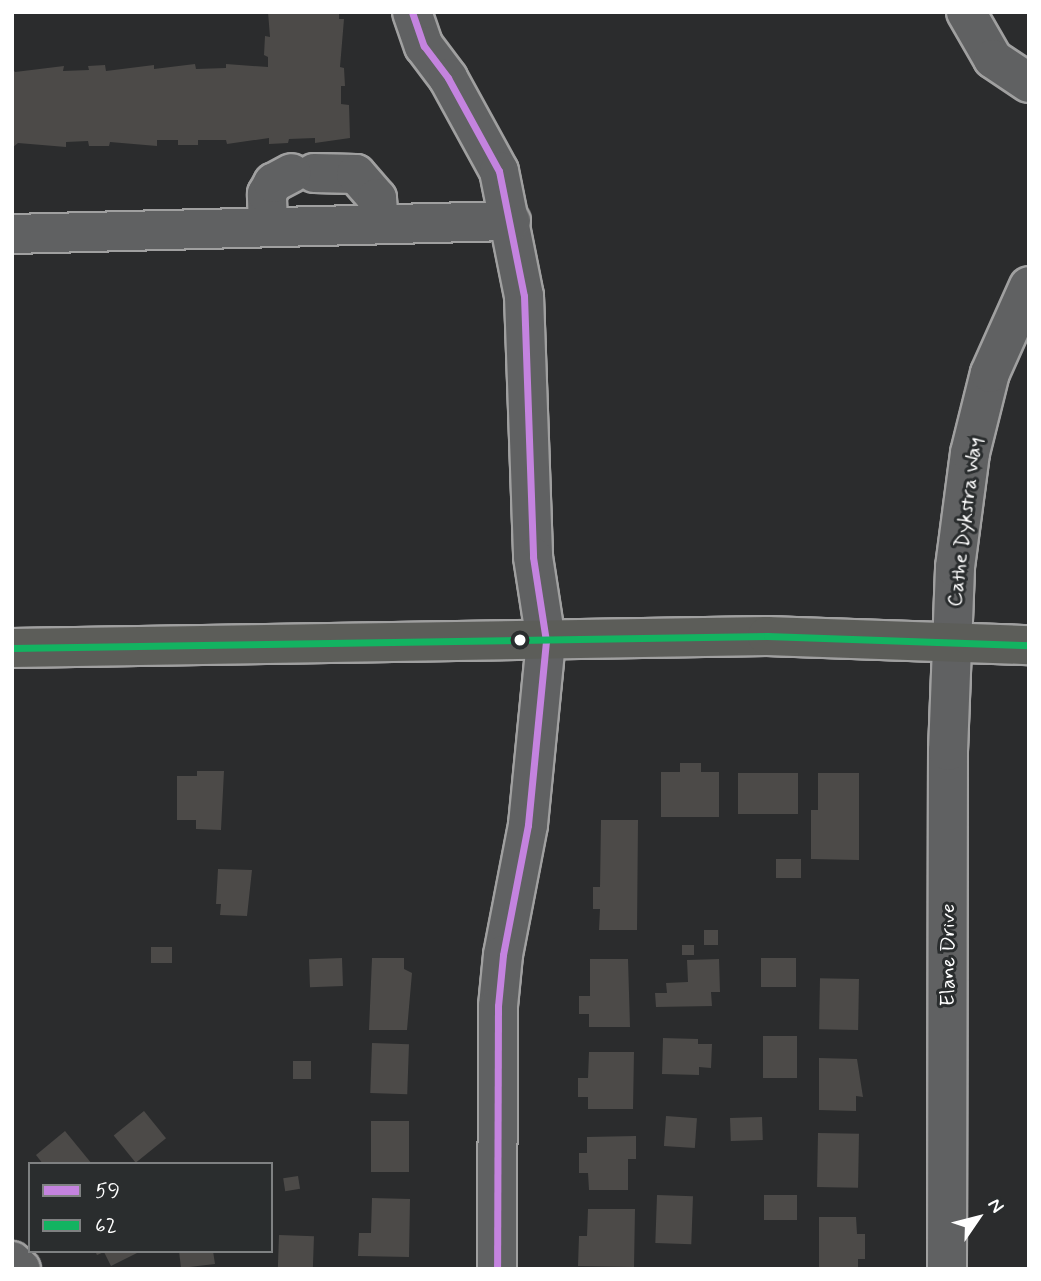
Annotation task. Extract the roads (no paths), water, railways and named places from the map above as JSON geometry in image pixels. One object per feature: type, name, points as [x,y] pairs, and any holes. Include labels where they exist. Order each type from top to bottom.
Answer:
[{"type":"highway","points":[[12,648],[767,636],[1029,645]]},
{"type":"street","points":[[412,12],[424,46],[448,78],[499,171],[524,296],[533,557],[546,641],[528,825],[503,955],[498,1006],[498,1269]]},
{"type":"street","points":[[966,12],[993,59],[1029,83]]},
{"type":"street","points":[[268,227],[268,194],[273,183],[303,173],[356,174],[377,198],[379,224]]},
{"type":"street","points":[[12,234],[511,221]]},
{"type":"street","name":"Cathe Dykstra Way","points":[[951,642],[970,453],[990,373],[1029,286]]},
{"type":"street","name":"Elane Drive","points":[[947,1269],[951,642]]},
{"type":"street","points":[[12,1261],[21,1269]]}]
